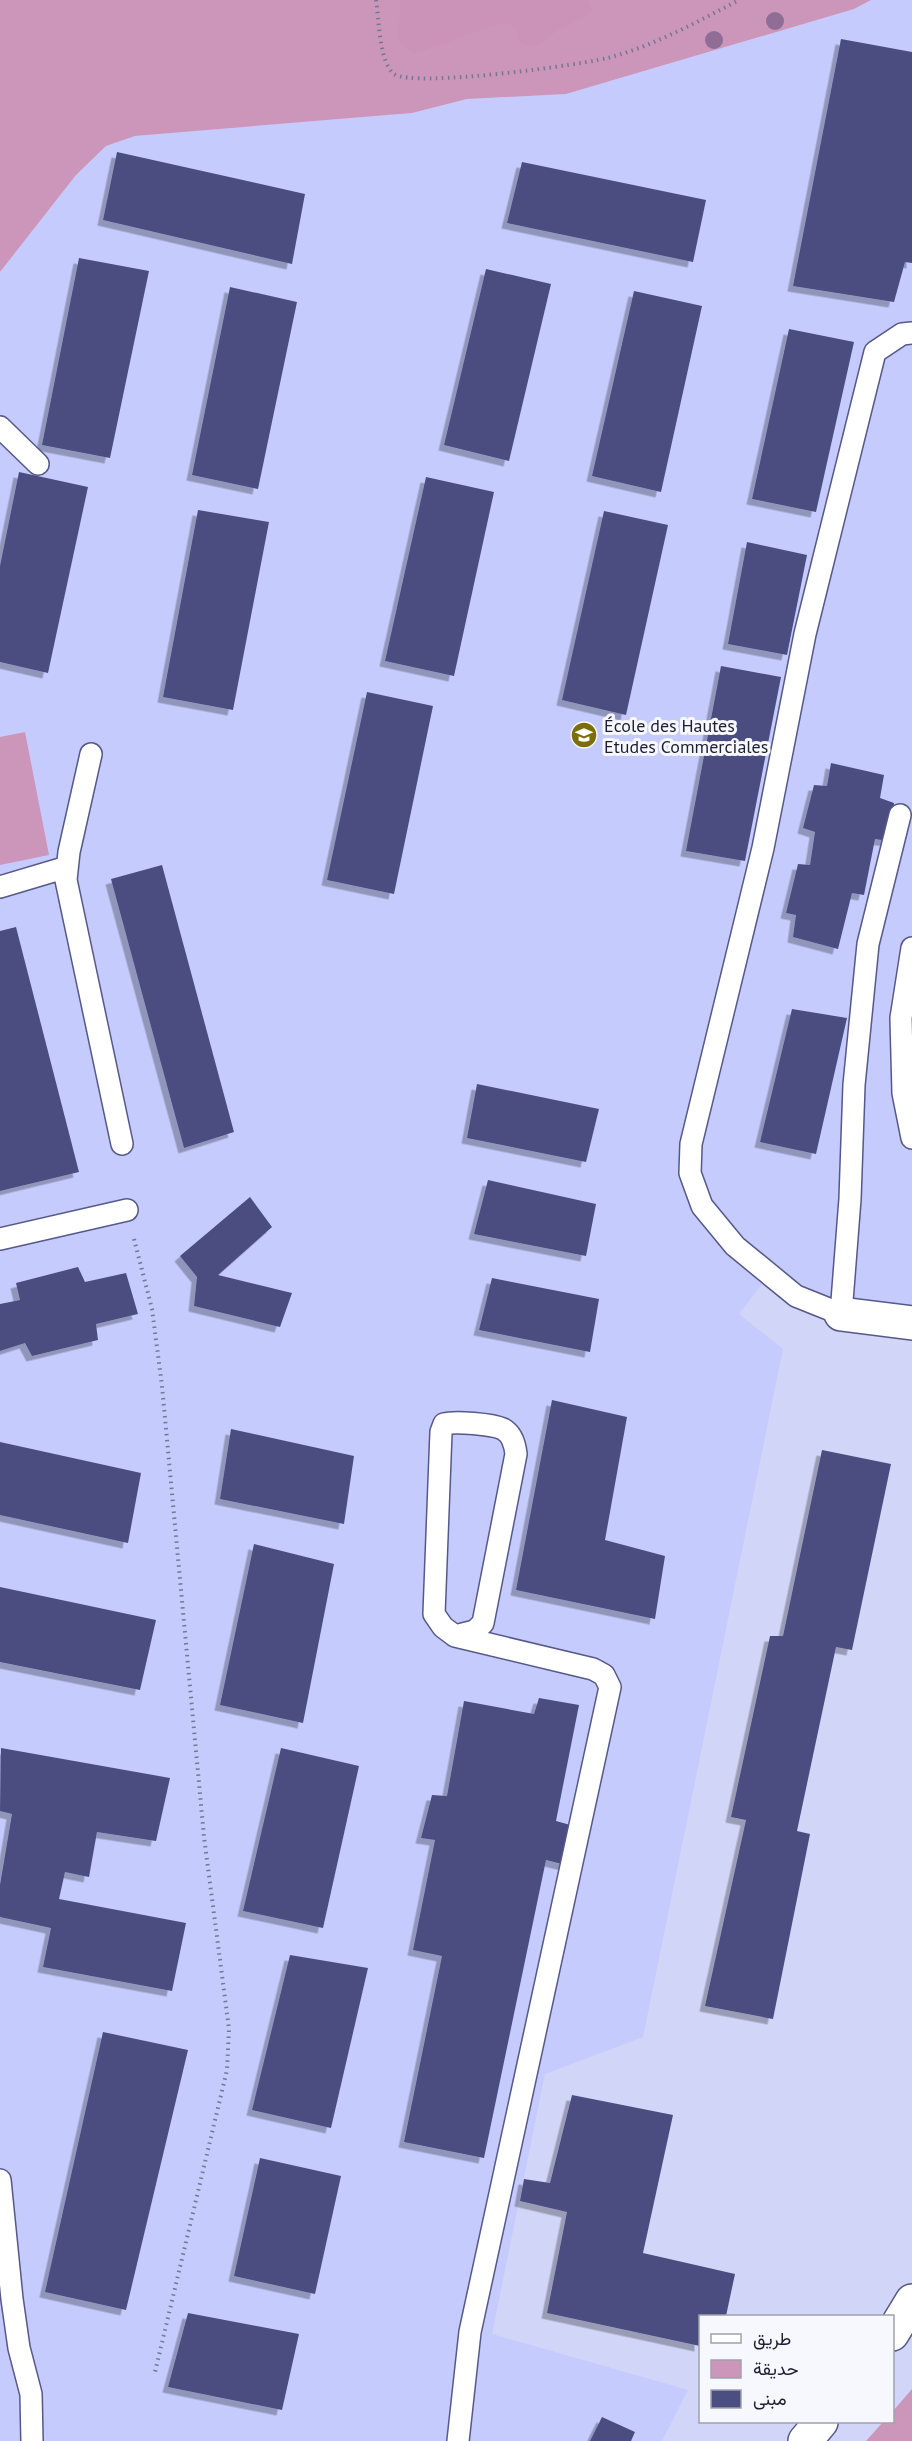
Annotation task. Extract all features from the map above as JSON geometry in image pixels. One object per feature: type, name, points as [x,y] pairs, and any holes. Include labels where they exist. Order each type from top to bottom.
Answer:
[{"type":"street","points":[[841,1314],[912,1323]]},
{"type":"street","points":[[894,2331],[912,2301]]},
{"type":"street","points":[[805,2441],[819,2423]]},
{"type":"lane","points":[[900,815],[868,944],[854,1085],[850,1198],[841,1314],[796,1296],[735,1246],[702,1206],[690,1173],[691,1144],[763,848],[805,634],[875,352],[902,334],[912,333]]},
{"type":"lane","points":[[0,427],[38,464]]},
{"type":"lane","points":[[91,754],[66,880],[122,1144]]},
{"type":"lane","points":[[0,887],[67,867]]},
{"type":"lane","points":[[912,948],[901,1018],[903,1093],[912,1138]]},
{"type":"lane","points":[[0,1239],[127,1210]]},
{"type":"lane","points":[[455,1636],[475,1631],[483,1623],[516,1454],[515,1442],[503,1429],[456,1421],[444,1424],[441,1432],[434,1614],[442,1627],[455,1636],[593,1669],[604,1675],[610,1687],[470,2332],[458,2441]]},
{"type":"lane","points":[[0,2180],[19,2348],[31,2394],[32,2441]]},
{"type":"path","points":[[376,0],[384,58],[390,70],[397,76],[426,80],[560,66],[613,57],[661,40],[739,0]]},
{"type":"path","points":[[127,1210],[152,1309],[162,1386],[204,1837],[229,2029],[227,2070],[155,2372]]},
{"type":"shaded area","points":[[400,0],[587,0],[592,10],[590,14],[558,30],[539,45],[528,46],[519,42],[516,30],[510,23],[496,25],[414,54],[404,47],[397,35]]},
{"type":"shaded area","points":[[871,0],[912,0],[912,1311],[856,1307],[809,1293],[769,1275],[739,1314],[783,1349],[643,2037],[545,2074],[492,2334],[688,2390],[662,2441],[0,2441],[0,272],[76,175],[106,146],[135,136],[412,113],[467,99],[566,94],[854,9]]},
{"type":"green space","points":[[0,0],[871,0],[854,9],[566,94],[467,99],[412,113],[135,136],[106,146],[76,175],[0,272]]},
{"type":"green space","points":[[25,732],[49,855],[0,865],[0,737]]},
{"type":"green space","points":[[912,2389],[912,2441],[866,2441],[882,2423],[894,2423],[894,2410]]},
{"type":"building","points":[[841,39],[912,52],[912,263],[905,262],[894,302],[793,286]]},
{"type":"building","points":[[117,152],[305,194],[292,264],[103,220]]},
{"type":"building","points":[[522,162],[706,200],[693,262],[507,223]]},
{"type":"building","points":[[79,258],[149,271],[110,458],[42,445]]},
{"type":"building","points":[[486,269],[551,284],[509,461],[444,445]]},
{"type":"building","points":[[230,287],[297,302],[258,489],[192,475]]},
{"type":"building","points":[[634,291],[702,306],[661,492],[592,476]]},
{"type":"building","points":[[789,329],[854,342],[816,512],[752,499]]},
{"type":"building","points":[[19,472],[88,487],[48,673],[0,662],[0,566]]},
{"type":"building","points":[[426,477],[494,492],[454,676],[385,661]]},
{"type":"building","points":[[198,510],[269,522],[233,710],[163,697]]},
{"type":"building","points":[[604,511],[668,525],[626,715],[562,700]]},
{"type":"building","points":[[747,542],[807,555],[787,655],[728,644]]},
{"type":"building","points":[[721,666],[781,677],[745,861],[686,851]]},
{"type":"building","points":[[367,692],[433,706],[394,894],[327,880]]},
{"type":"building","points":[[831,763],[884,775],[880,798],[894,803],[889,841],[875,839],[864,895],[852,893],[838,949],[793,937],[796,915],[786,913],[798,864],[810,865],[815,832],[803,828],[814,785],[827,786]]},
{"type":"building","points":[[162,865],[234,1132],[184,1148],[111,879]]},
{"type":"building","points":[[16,927],[79,1172],[0,1191],[0,931]]},
{"type":"building","points":[[792,1009],[847,1018],[816,1154],[760,1142]]},
{"type":"building","points":[[477,1084],[599,1109],[586,1162],[467,1138]]},
{"type":"building","points":[[488,1180],[596,1204],[586,1256],[474,1234]]},
{"type":"building","points":[[250,1197],[272,1227],[218,1275],[292,1293],[280,1327],[194,1306],[197,1277],[180,1256]]},
{"type":"building","points":[[78,1267],[85,1282],[126,1273],[138,1314],[96,1324],[98,1340],[32,1356],[25,1343],[0,1351],[0,1304],[20,1300],[16,1283]]},
{"type":"building","points":[[492,1278],[599,1299],[590,1352],[479,1330]]},
{"type":"building","points":[[552,1400],[627,1417],[605,1540],[665,1556],[655,1619],[516,1590]]},
{"type":"building","points":[[231,1429],[354,1456],[344,1524],[220,1499]]},
{"type":"building","points":[[0,1442],[141,1473],[128,1543],[0,1515]]},
{"type":"building","points":[[822,1450],[891,1464],[852,1650],[836,1647],[797,1831],[810,1834],[773,2019],[705,2006],[746,1820],[731,1817],[770,1636],[783,1636]]},
{"type":"building","points":[[254,1544],[334,1564],[303,1723],[220,1705]]},
{"type":"building","points":[[0,1587],[156,1620],[140,1690],[0,1662]]},
{"type":"building","points":[[539,1698],[579,1705],[556,1821],[574,1826],[566,1865],[546,1860],[484,2158],[404,2142],[442,1956],[413,1950],[435,1840],[421,1838],[432,1795],[447,1796],[464,1701],[534,1714]]},
{"type":"building","points":[[1,1748],[170,1778],[156,1841],[97,1832],[89,1877],[65,1872],[59,1899],[186,1923],[172,1991],[43,1967],[51,1928],[0,1917],[0,1885],[12,1814],[0,1811]]},
{"type":"building","points":[[281,1748],[359,1766],[323,1928],[243,1911]]},
{"type":"building","points":[[290,1955],[368,1968],[331,2128],[252,2110]]},
{"type":"building","points":[[103,2032],[188,2050],[126,2310],[45,2292]]},
{"type":"building","points":[[572,2095],[673,2115],[643,2253],[735,2274],[726,2315],[699,2315],[699,2346],[547,2313],[567,2212],[520,2201],[524,2179],[550,2183]]},
{"type":"building","points":[[260,2158],[341,2176],[315,2294],[234,2276]]},
{"type":"building","points":[[188,2313],[299,2334],[282,2410],[168,2387]]},
{"type":"building","points":[[602,2417],[635,2432],[631,2441],[590,2441]]},
{"type":"place","name":"École des Hautes Etudes Commerciales","points":[[584,735]]}]
